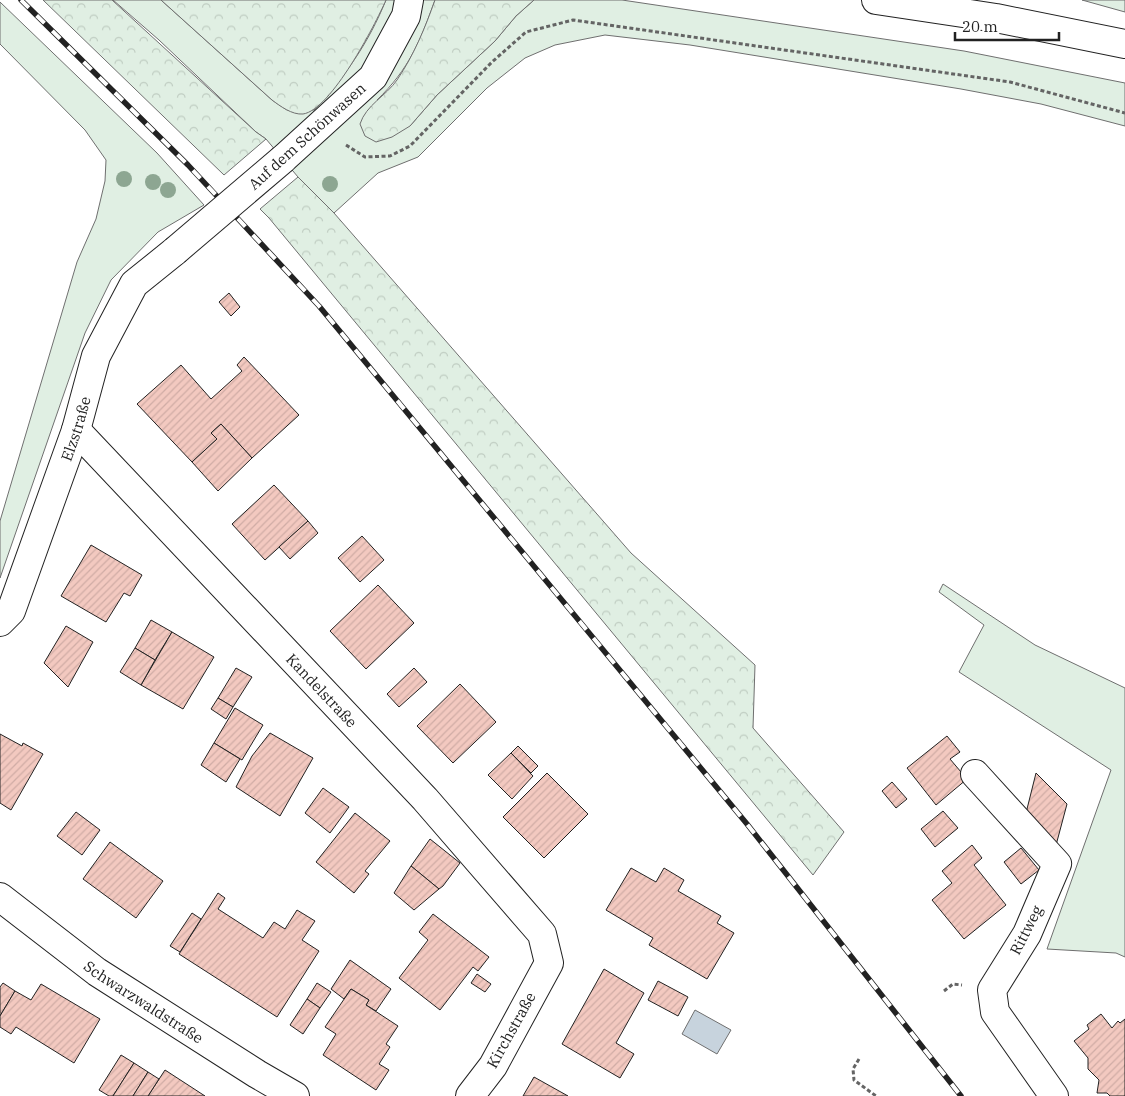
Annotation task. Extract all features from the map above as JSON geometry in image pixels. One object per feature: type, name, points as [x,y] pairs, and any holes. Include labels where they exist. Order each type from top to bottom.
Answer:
[{"type":"main road","name":"Auf dem Schönwasen","points":[[174,251],[283,159],[373,77],[406,16],[409,0]]},
{"type":"main road","points":[[876,0],[996,18],[1125,44]]},
{"type":"main road","name":"Elzstraße","points":[[0,622],[11,611],[76,430],[96,356],[134,284],[174,251]]},
{"type":"main road","name":"Kandelstraße","points":[[76,430],[431,807],[542,934],[549,963]]},
{"type":"main road","name":"Rittweg","points":[[975,774],[1057,864],[1027,934],[992,990],[995,1012],[1054,1096]]},
{"type":"main road","name":"Schwarzwaldstraße","points":[[0,897],[97,972],[257,1074],[295,1096]]},
{"type":"main road","name":"Kirchstraße","points":[[470,1096],[493,1066],[549,963]]},
{"type":"path","points":[[323,122],[347,146],[365,157],[390,156],[410,146],[492,62],[526,32],[573,20],[1010,82],[1125,113]]},
{"type":"path","points":[[859,1059],[853,1069],[854,1080],[876,1096]]},
{"type":"green space","points":[[43,0],[112,0],[256,132],[266,139],[224,175]]},
{"type":"green space","points":[[113,0],[161,0],[272,100],[287,110],[314,110],[336,84],[364,45],[386,0],[435,0],[412,54],[388,89],[377,100],[410,126],[437,95],[495,41],[516,16],[534,0],[622,0],[964,51],[1125,83],[1125,126],[1041,104],[961,89],[690,45],[605,35],[555,45],[525,58],[487,88],[418,157],[378,173],[334,213],[298,177],[266,139],[256,132],[159,40]]},
{"type":"green space","points":[[161,0],[386,0],[362,46],[339,83],[314,109],[299,114],[290,112],[272,100]]},
{"type":"green space","points":[[435,0],[534,0],[516,16],[495,41],[437,95],[410,126],[392,137],[376,142],[365,136],[360,124],[371,106],[392,86],[403,71],[419,41]]},
{"type":"green space","points":[[1082,0],[1125,0],[1125,12]]},
{"type":"green space","points":[[0,2],[157,153],[204,205],[158,232],[111,280],[85,333],[0,578],[0,521],[77,262],[96,219],[105,181],[106,160],[85,130],[0,44]]},
{"type":"green space","points":[[298,177],[334,213],[631,553],[755,665],[753,728],[844,832],[813,875],[260,209]]},
{"type":"green space","points":[[943,584],[1035,645],[1125,688],[1125,957],[1116,953],[1047,949],[1111,770],[959,672],[984,625],[939,592]]},
{"type":"shaded area","points":[[695,1010],[731,1030],[717,1054],[682,1034]]},
{"type":"building","points":[[229,293],[240,307],[231,316],[219,302]]},
{"type":"building","points":[[244,357],[299,415],[252,458],[221,424],[211,433],[217,439],[192,462],[137,404],[181,365],[211,399],[242,371],[237,365]]},
{"type":"building","points":[[221,424],[252,458],[218,491],[192,462],[217,439],[211,433]]},
{"type":"building","points":[[274,485],[308,521],[265,560],[232,524]]},
{"type":"building","points":[[308,521],[318,533],[290,559],[279,547]]},
{"type":"building","points":[[362,536],[384,560],[360,582],[338,558]]},
{"type":"building","points":[[91,545],[142,575],[130,596],[124,593],[106,622],[61,596]]},
{"type":"building","points":[[378,585],[414,623],[366,669],[330,631]]},
{"type":"building","points":[[151,620],[172,632],[155,660],[135,648]]},
{"type":"building","points":[[66,626],[93,642],[68,687],[44,663]]},
{"type":"building","points":[[172,632],[214,657],[183,709],[141,685]]},
{"type":"building","points":[[135,648],[155,660],[141,685],[120,672]]},
{"type":"building","points":[[236,668],[252,677],[233,707],[218,698]]},
{"type":"building","points":[[414,668],[427,682],[399,707],[387,694]]},
{"type":"building","points":[[460,684],[496,722],[453,763],[417,726]]},
{"type":"building","points":[[218,698],[233,707],[226,719],[211,709]]},
{"type":"building","points":[[235,708],[263,725],[242,760],[214,743]]},
{"type":"building","points":[[270,733],[313,758],[280,816],[236,787],[252,756]]},
{"type":"building","points":[[0,734],[22,746],[23,743],[43,754],[11,810],[0,803]]},
{"type":"building","points":[[947,736],[960,752],[950,759],[967,779],[936,805],[907,768]]},
{"type":"building","points":[[214,743],[240,759],[226,782],[201,765]]},
{"type":"building","points":[[518,746],[538,766],[531,773],[511,753]]},
{"type":"building","points":[[511,753],[533,776],[512,799],[488,775]]},
{"type":"building","points":[[547,773],[588,814],[544,858],[503,817]]},
{"type":"building","points":[[1036,773],[1067,804],[1055,849],[1025,817]]},
{"type":"building","points":[[892,782],[907,799],[896,808],[882,791]]},
{"type":"building","points":[[323,788],[349,807],[330,833],[305,813]]},
{"type":"building","points":[[943,811],[958,828],[935,847],[921,829]]},
{"type":"building","points":[[76,812],[100,830],[82,855],[57,836]]},
{"type":"building","points":[[355,813],[390,841],[365,871],[369,874],[354,893],[316,862]]},
{"type":"building","points":[[430,839],[460,863],[439,889],[411,866]]},
{"type":"building","points":[[110,842],[163,881],[136,918],[83,879]]},
{"type":"building","points":[[972,845],[982,858],[974,865],[1006,905],[964,939],[932,900],[952,883],[942,871]]},
{"type":"building","points":[[1021,848],[1039,870],[1021,884],[1004,862]]},
{"type":"building","points":[[411,866],[439,889],[414,910],[394,893]]},
{"type":"building","points":[[631,868],[656,882],[664,868],[684,880],[678,891],[721,916],[717,923],[734,933],[707,979],[649,945],[653,938],[606,910]]},
{"type":"building","points":[[218,893],[225,898],[218,909],[263,938],[274,922],[285,929],[297,910],[315,921],[302,940],[319,951],[277,1017],[179,954]]},
{"type":"building","points":[[192,913],[201,919],[180,952],[170,946]]},
{"type":"building","points":[[433,914],[489,957],[478,971],[473,967],[440,1010],[399,978],[428,940],[419,932]]},
{"type":"building","points":[[350,960],[391,989],[376,1011],[366,1005],[369,1000],[351,989],[344,999],[331,989]]},
{"type":"building","points":[[604,969],[644,993],[616,1043],[634,1054],[620,1078],[562,1044]]},
{"type":"building","points":[[477,974],[491,984],[485,992],[471,983]]},
{"type":"building","points":[[658,981],[688,997],[678,1016],[648,1000]]},
{"type":"building","points":[[3,983],[15,991],[0,1016],[0,987]]},
{"type":"building","points":[[317,983],[331,992],[320,1008],[307,999]]},
{"type":"building","points":[[41,984],[100,1019],[74,1063],[16,1027],[11,1034],[0,1027],[0,1016],[15,991],[31,1000]]},
{"type":"building","points":[[351,989],[369,1000],[366,1005],[398,1026],[386,1044],[390,1047],[379,1064],[389,1070],[376,1090],[323,1055],[336,1034],[325,1027]]},
{"type":"building","points":[[307,999],[320,1008],[303,1034],[290,1025]]},
{"type":"building","points":[[1101,1014],[1112,1028],[1118,1021],[1120,1023],[1125,1019],[1125,1096],[1110,1096],[1107,1093],[1097,1093],[1099,1080],[1088,1069],[1088,1058],[1074,1041],[1089,1029],[1087,1025]]},
{"type":"building","points":[[121,1055],[134,1063],[113,1096],[109,1096],[99,1090]]},
{"type":"building","points":[[134,1063],[148,1072],[133,1096],[113,1096]]},
{"type":"building","points":[[165,1070],[205,1096],[148,1096]]},
{"type":"building","points":[[148,1072],[159,1079],[148,1096],[133,1096]]},
{"type":"building","points":[[534,1077],[568,1096],[523,1096]]},
{"type":"railway","points":[[21,0],[188,165],[319,306],[747,824],[961,1096]]}]
